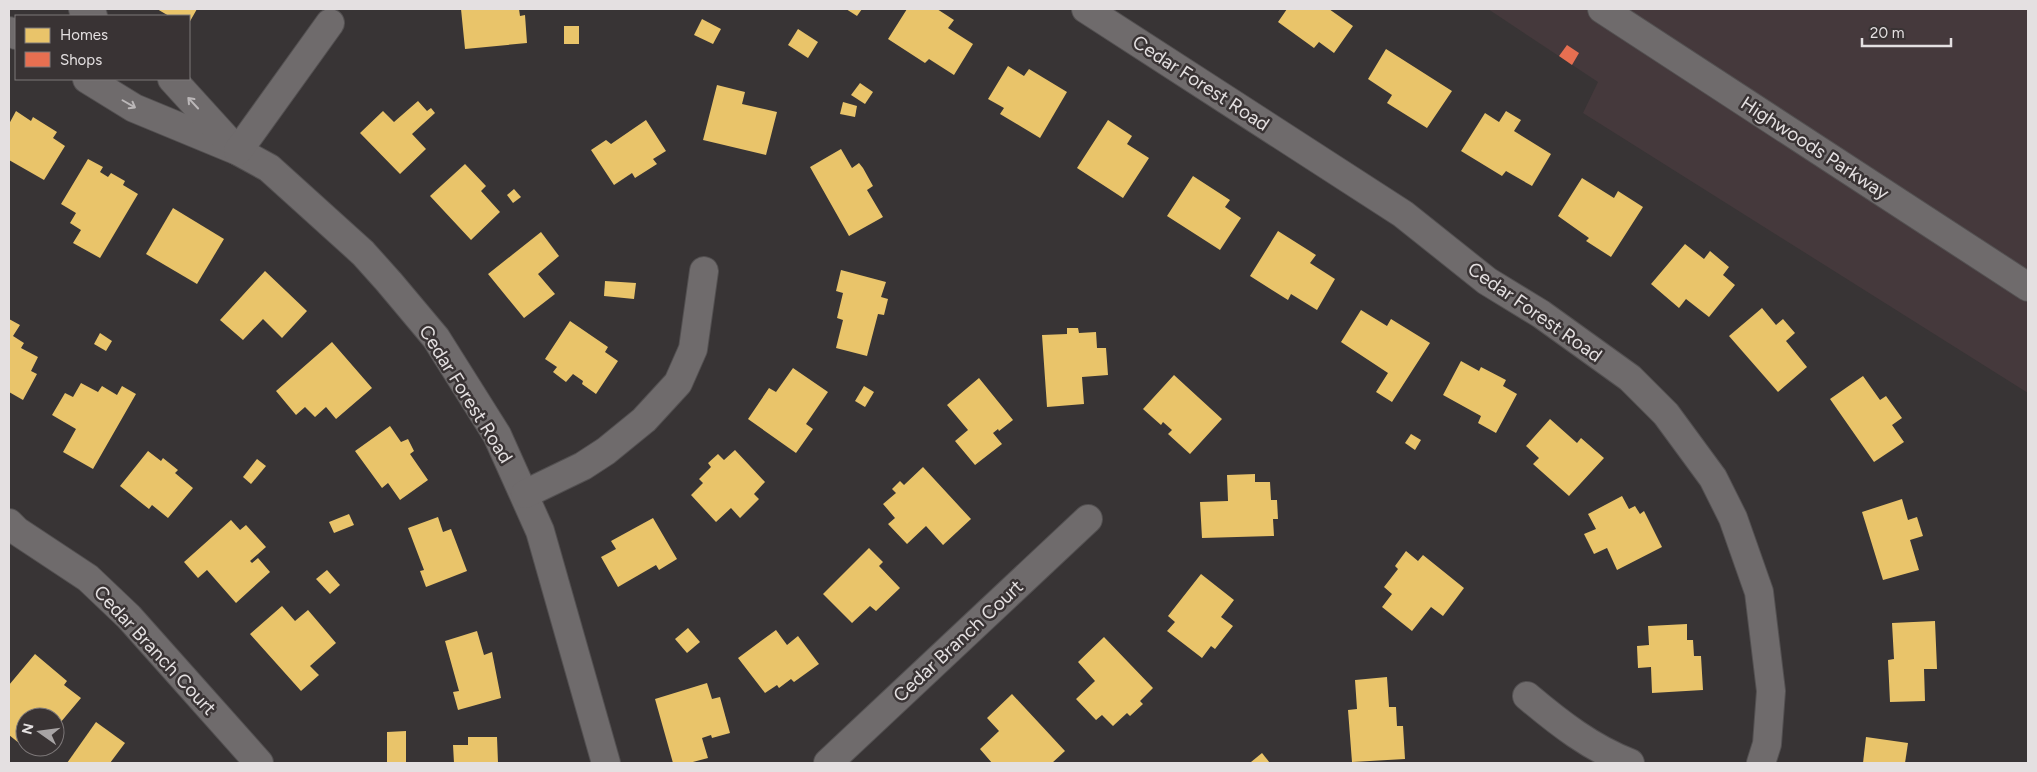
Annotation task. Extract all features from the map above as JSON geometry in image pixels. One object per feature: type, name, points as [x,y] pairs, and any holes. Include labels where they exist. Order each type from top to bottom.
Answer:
[{"type":"street","name":"Cedar Forest Road","points":[[1086,9],[1403,214],[1487,281],[1541,314],[1630,378],[1666,414],[1713,478],[1733,518],[1759,592],[1771,691],[1767,744],[1761,763]]},
{"type":"street","name":"Highwoods Parkway","points":[[1602,9],[2028,287]]},
{"type":"street","points":[[238,151],[330,22]]},
{"type":"street","name":"Cedar Forest Road","points":[[89,80],[134,108],[238,151],[269,168],[363,254],[390,282],[436,338],[497,435],[540,531],[553,569],[606,763]]},
{"type":"street","name":"Cedar Forest Road","points":[[173,80],[238,151]]},
{"type":"street","points":[[525,494],[584,466],[606,451],[644,420],[678,383],[693,349],[704,271]]},
{"type":"street","name":"Cedar Branch Court","points":[[828,763],[1088,519]]},
{"type":"street","name":"Cedar Branch Court","points":[[11,527],[88,578],[102,591],[129,617],[260,763]]},
{"type":"street","points":[[1527,696],[1587,742],[1610,755],[1630,763]]},
{"type":"shaded area","points":[[1488,9],[2028,9],[2028,393],[1583,113],[1598,82]]},
{"type":"building: Homes","points":[[157,9],[197,9],[190,21],[190,15],[167,15]]},
{"type":"building: Homes","points":[[461,9],[519,9],[520,16],[525,15],[527,43],[465,49]]},
{"type":"building: Homes","points":[[846,9],[862,9],[857,16]]},
{"type":"building: Homes","points":[[907,9],[937,9],[954,20],[948,28],[973,44],[954,75],[929,59],[925,63],[888,39]]},
{"type":"building: Homes","points":[[1287,9],[1329,9],[1353,26],[1334,53],[1319,42],[1314,48],[1278,22]]},
{"type":"building: Homes","points":[[702,19],[721,29],[713,44],[694,35]]},
{"type":"building: Homes","points":[[564,26],[579,26],[579,44],[564,44]]},
{"type":"building: Homes","points":[[798,29],[818,42],[808,58],[788,45]]},
{"type":"building: Homes","points":[[1386,49],[1452,91],[1427,128],[1387,103],[1392,95],[1368,79]]},
{"type":"building: Homes","points":[[1008,66],[1024,76],[1029,69],[1067,92],[1040,138],[1000,114],[1004,108],[988,99]]},
{"type":"building: Homes","points":[[860,83],[873,92],[865,104],[851,95]]},
{"type":"building: Homes","points":[[717,85],[745,92],[742,104],[777,112],[766,155],[703,140]]},
{"type":"building: Homes","points":[[418,101],[427,111],[431,108],[435,113],[412,134],[426,149],[400,174],[360,133],[383,111],[394,122]]},
{"type":"building: Homes","points":[[843,102],[857,106],[855,117],[840,114]]},
{"type":"building: Homes","points":[[16,111],[31,121],[33,117],[57,132],[53,138],[65,146],[44,180],[9,160],[9,124]]},
{"type":"building: Homes","points":[[1506,111],[1521,120],[1514,131],[1551,154],[1532,186],[1506,171],[1502,176],[1461,151],[1485,113],[1499,122]]},
{"type":"building: Homes","points":[[646,120],[666,151],[653,159],[657,164],[635,178],[632,173],[614,185],[591,150],[606,140],[611,144]]},
{"type":"building: Homes","points":[[1108,120],[1132,136],[1127,144],[1149,158],[1123,198],[1077,168]]},
{"type":"building: Homes","points":[[841,149],[852,168],[859,163],[863,168],[873,186],[867,190],[883,217],[849,236],[810,167]]},
{"type":"building: Homes","points":[[88,159],[103,167],[100,172],[108,177],[111,173],[125,181],[123,185],[138,194],[100,258],[73,243],[81,230],[70,223],[76,213],[61,204]]},
{"type":"building: Homes","points":[[465,164],[486,186],[481,191],[500,212],[471,240],[430,196]]},
{"type":"building: Homes","points":[[1193,176],[1230,200],[1225,207],[1241,218],[1220,250],[1167,216]]},
{"type":"building: Homes","points":[[1582,178],[1614,198],[1618,191],[1643,207],[1611,257],[1586,241],[1589,238],[1558,216]]},
{"type":"building: Homes","points":[[514,189],[521,197],[513,203],[507,195]]},
{"type":"building: Homes","points":[[173,208],[224,239],[197,284],[146,254]]},
{"type":"building: Homes","points":[[1278,231],[1316,255],[1310,263],[1335,279],[1317,310],[1291,294],[1288,300],[1250,276]]},
{"type":"building: Homes","points":[[541,232],[559,256],[538,274],[555,294],[524,318],[488,274]]},
{"type":"building: Homes","points":[[1685,244],[1704,259],[1710,251],[1729,267],[1723,275],[1735,285],[1709,317],[1686,299],[1679,308],[1651,284]]},
{"type":"building: Homes","points":[[841,270],[886,282],[881,297],[888,299],[884,315],[878,314],[867,356],[836,348],[843,320],[837,318],[843,293],[836,291]]},
{"type":"building: Homes","points":[[265,271],[307,311],[282,338],[263,319],[243,340],[220,320]]},
{"type":"building: Homes","points":[[605,281],[636,283],[634,299],[604,296]]},
{"type":"building: Homes","points":[[1762,308],[1776,325],[1783,319],[1795,333],[1786,341],[1807,367],[1778,392],[1729,336]]},
{"type":"building: Homes","points":[[1361,310],[1387,326],[1391,319],[1430,343],[1392,402],[1376,392],[1388,373],[1341,342]]},
{"type":"building: Homes","points":[[9,319],[20,325],[13,336],[24,343],[21,348],[38,357],[31,371],[37,374],[23,400],[9,392]]},
{"type":"building: Homes","points":[[570,321],[608,347],[605,352],[618,361],[596,394],[582,384],[583,381],[573,374],[566,382],[553,372],[557,367],[545,359]]},
{"type":"building: Homes","points":[[1067,328],[1078,328],[1079,333],[1096,332],[1097,348],[1106,348],[1108,375],[1082,377],[1084,404],[1047,407],[1042,335],[1067,334]]},
{"type":"building: Homes","points":[[100,333],[112,341],[106,351],[94,344]]},
{"type":"building: Homes","points":[[332,342],[372,388],[336,419],[326,407],[315,417],[305,407],[296,415],[276,391]]},
{"type":"building: Homes","points":[[1461,361],[1479,371],[1481,367],[1506,380],[1503,386],[1517,394],[1496,433],[1478,423],[1481,416],[1443,395]]},
{"type":"building: Homes","points":[[793,368],[828,392],[806,424],[813,429],[796,453],[748,419],[769,388],[776,392]]},
{"type":"building: Homes","points":[[1174,375],[1222,419],[1190,454],[1168,434],[1172,430],[1163,422],[1161,425],[1143,409]]},
{"type":"building: Homes","points":[[1863,376],[1880,400],[1886,396],[1902,418],[1892,425],[1904,442],[1874,462],[1830,399]]},
{"type":"building: Homes","points":[[979,378],[1013,420],[999,431],[998,429],[993,433],[1002,444],[975,465],[955,441],[968,430],[947,405]]},
{"type":"building: Homes","points":[[81,383],[98,392],[102,386],[117,395],[122,386],[136,394],[93,469],[63,452],[76,429],[52,415],[65,393],[73,397]]},
{"type":"building: Homes","points":[[864,386],[874,392],[865,407],[855,401]]},
{"type":"building: Homes","points":[[1550,419],[1577,443],[1581,438],[1604,458],[1569,496],[1533,464],[1539,458],[1526,446]]},
{"type":"building: Homes","points":[[390,426],[401,442],[408,439],[414,451],[410,454],[428,480],[400,500],[388,483],[382,488],[355,451]]},
{"type":"building: Homes","points":[[1411,434],[1421,440],[1415,450],[1405,443]]},
{"type":"building: Homes","points":[[735,450],[765,482],[754,494],[759,499],[740,518],[731,508],[716,522],[691,495],[703,483],[699,479],[711,467],[708,463],[718,454],[724,460]]},
{"type":"building: Homes","points":[[148,451],[161,461],[163,458],[178,470],[175,473],[193,488],[168,518],[152,505],[149,509],[120,486]]},
{"type":"building: Homes","points":[[257,459],[266,466],[251,484],[243,477]]},
{"type":"building: Homes","points":[[923,467],[971,519],[943,545],[926,526],[907,544],[888,524],[895,518],[883,504],[896,493],[892,489],[900,481],[904,485]]},
{"type":"building: Homes","points":[[1255,474],[1255,482],[1270,482],[1271,500],[1277,500],[1278,519],[1273,519],[1274,536],[1202,538],[1200,502],[1228,501],[1227,475]]},
{"type":"building: Homes","points":[[1622,496],[1629,509],[1635,506],[1640,514],[1644,511],[1662,547],[1617,570],[1607,548],[1594,554],[1584,534],[1596,529],[1588,514]]},
{"type":"building: Homes","points":[[1902,499],[1908,520],[1917,517],[1923,536],[1910,540],[1919,570],[1883,580],[1862,512]]},
{"type":"building: Homes","points":[[349,514],[354,525],[334,533],[329,522]]},
{"type":"building: Homes","points":[[438,517],[443,532],[451,529],[467,571],[426,587],[420,571],[424,570],[408,528]]},
{"type":"building: Homes","points":[[653,518],[677,559],[659,570],[656,565],[618,587],[601,557],[616,549],[611,541]]},
{"type":"building: Homes","points":[[231,520],[240,530],[246,525],[266,547],[250,561],[252,563],[258,558],[270,572],[236,603],[207,570],[198,578],[184,562]]},
{"type":"building: Homes","points":[[869,548],[883,562],[879,566],[900,588],[876,611],[870,606],[852,623],[823,594]]},
{"type":"building: Homes","points":[[1406,551],[1418,561],[1423,555],[1464,588],[1443,616],[1431,607],[1412,631],[1382,607],[1392,594],[1384,587],[1398,569],[1395,566]]},
{"type":"building: Homes","points":[[327,570],[340,585],[330,594],[316,579]]},
{"type":"building: Homes","points":[[1201,574],[1234,600],[1221,617],[1233,626],[1215,649],[1211,646],[1202,658],[1167,631],[1175,622],[1168,616]]},
{"type":"building: Homes","points":[[282,606],[295,621],[308,610],[336,643],[310,666],[319,675],[301,691],[250,634]]},
{"type":"building: Homes","points":[[1935,621],[1937,669],[1924,669],[1925,701],[1890,702],[1888,660],[1894,659],[1892,623]]},
{"type":"building: Homes","points":[[1687,624],[1687,640],[1693,640],[1694,656],[1701,656],[1703,690],[1652,693],[1651,667],[1638,668],[1637,646],[1649,645],[1648,626]]},
{"type":"building: Homes","points":[[688,628],[700,642],[687,653],[675,639]]},
{"type":"building: Homes","points":[[776,630],[787,645],[798,636],[819,664],[794,682],[791,679],[779,688],[777,685],[765,693],[738,658]]},
{"type":"building: Homes","points":[[477,631],[484,655],[492,652],[501,698],[458,710],[453,692],[459,691],[445,641]]},
{"type":"building: Homes","points":[[1104,637],[1153,688],[1140,701],[1143,704],[1130,716],[1127,713],[1113,726],[1102,715],[1096,720],[1076,699],[1095,681],[1078,662]]},
{"type":"building: Homes","points":[[35,654],[67,681],[64,685],[81,698],[65,717],[65,707],[15,707],[15,740],[9,735],[9,685]]},
{"type":"building: Homes","points":[[1387,677],[1389,707],[1396,707],[1397,726],[1403,726],[1405,759],[1352,762],[1348,710],[1357,709],[1355,680]]},
{"type":"building: Homes","points":[[707,683],[712,699],[720,697],[730,733],[712,738],[711,735],[702,738],[708,758],[689,763],[673,763],[655,699]]},
{"type":"building: Homes","points":[[1012,694],[1065,751],[1052,763],[992,763],[980,749],[999,731],[987,718]]},
{"type":"building: Homes","points":[[96,722],[125,743],[110,763],[67,763]]},
{"type":"building: Homes","points":[[406,731],[406,763],[387,763],[387,732]]},
{"type":"building: Homes","points":[[468,737],[497,737],[498,763],[454,763],[453,745],[468,745]]},
{"type":"building: Homes","points":[[1866,737],[1908,743],[1905,763],[1863,763]]},
{"type":"building: Homes","points":[[1262,753],[1270,763],[1251,762]]},
{"type":"building: Shops","points":[[1567,45],[1579,53],[1572,65],[1559,56]]}]
